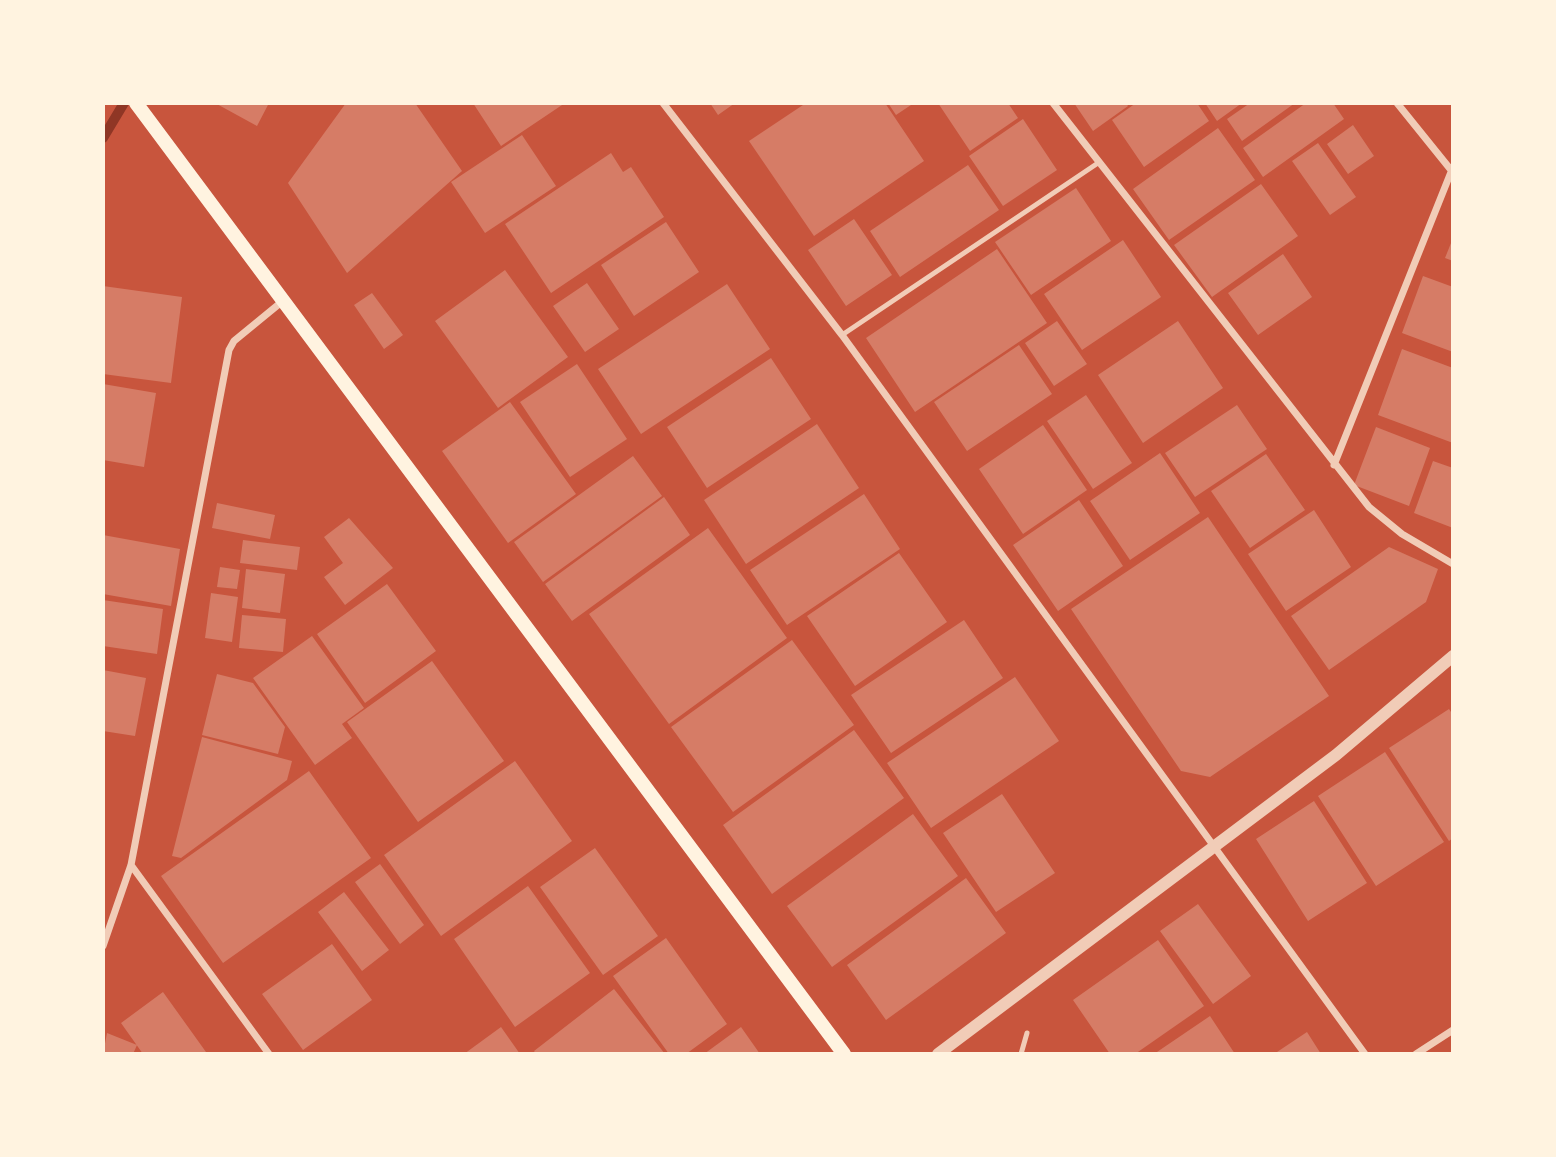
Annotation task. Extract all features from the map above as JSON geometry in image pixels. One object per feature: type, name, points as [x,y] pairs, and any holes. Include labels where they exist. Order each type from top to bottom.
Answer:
[{"type":"main road","points":[[136,103],[845,1054]]},
{"type":"street","points":[[663,103],[842,335],[1365,1054]]},
{"type":"street","points":[[1053,103],[1369,507],[1402,534],[1453,564]]},
{"type":"street","points":[[1334,465],[1452,169],[1396,103]]},
{"type":"street","points":[[103,946],[131,865],[229,350],[234,341],[284,300]]},
{"type":"street","points":[[938,1054],[1336,755],[1453,656]]},
{"type":"street","points":[[131,865],[269,1054]]},
{"type":"street","points":[[1416,1054],[1453,1030]]},
{"type":"lane","points":[[842,335],[1098,163]]},
{"type":"lane","points":[[1021,1054],[1027,1032]]},
{"type":"building","points":[[215,103],[269,103],[257,126]]},
{"type":"building","points":[[346,103],[415,103],[462,171],[347,273],[288,183]]},
{"type":"building","points":[[473,103],[565,103],[501,146]]},
{"type":"building","points":[[710,103],[735,103],[718,115]]},
{"type":"building","points":[[806,103],[885,103],[924,161],[814,236],[749,141]]},
{"type":"building","points":[[888,103],[914,103],[896,115]]},
{"type":"building","points":[[938,103],[1008,103],[1018,118],[970,151]]},
{"type":"building","points":[[1074,103],[1126,103],[1128,106],[1093,131]]},
{"type":"building","points":[[1136,103],[1197,103],[1209,121],[1144,167],[1112,120]]},
{"type":"building","points":[[1205,103],[1242,103],[1217,121]]},
{"type":"building","points":[[1250,103],[1295,103],[1242,141],[1227,119]]},
{"type":"building","points":[[1306,103],[1333,103],[1344,119],[1263,177],[1243,148]]},
{"type":"building","points":[[1023,119],[1057,170],[1003,206],[969,156]]},
{"type":"building","points":[[1353,125],[1374,156],[1348,174],[1327,144]]},
{"type":"building","points":[[1218,128],[1255,180],[1169,240],[1133,189]]},
{"type":"building","points":[[522,135],[556,186],[485,233],[451,182]]},
{"type":"building","points":[[1318,143],[1356,197],[1330,215],[1292,161]]},
{"type":"building","points":[[611,153],[623,172],[631,167],[664,217],[551,293],[505,224]]},
{"type":"building","points":[[968,165],[999,210],[900,277],[870,231]]},
{"type":"building","points":[[1261,184],[1298,236],[1212,297],[1174,245]]},
{"type":"building","points":[[1076,188],[1111,241],[1031,295],[995,242]]},
{"type":"building","points":[[854,219],[892,275],[846,306],[808,250]]},
{"type":"building","points":[[666,222],[699,272],[634,316],[601,265]]},
{"type":"building","points":[[1453,238],[1453,261],[1445,258]]},
{"type":"building","points":[[1123,240],[1161,297],[1082,350],[1044,294]]},
{"type":"building","points":[[997,249],[1047,323],[915,412],[866,338]]},
{"type":"building","points":[[1283,254],[1312,297],[1258,335],[1228,293]]},
{"type":"building","points":[[505,270],[568,357],[498,408],[435,321]]},
{"type":"building","points":[[1423,276],[1453,287],[1453,352],[1402,333]]},
{"type":"building","points":[[587,283],[619,329],[585,352],[553,306]]},
{"type":"building","points":[[727,284],[770,349],[641,434],[598,369]]},
{"type":"building","points":[[103,286],[182,297],[171,383],[103,374]]},
{"type":"building","points":[[372,293],[403,335],[384,349],[354,305]]},
{"type":"building","points":[[1057,321],[1087,364],[1054,386],[1025,343]]},
{"type":"building","points":[[1178,321],[1223,388],[1143,443],[1098,375]]},
{"type":"building","points":[[1019,345],[1052,394],[967,451],[934,402]]},
{"type":"building","points":[[1402,349],[1453,368],[1453,443],[1378,415]]},
{"type":"building","points":[[771,358],[811,419],[707,488],[667,427]]},
{"type":"building","points":[[577,364],[627,439],[570,477],[520,402]]},
{"type":"building","points":[[103,384],[156,393],[144,467],[103,460]]},
{"type":"building","points":[[1086,395],[1132,463],[1093,489],[1047,421]]},
{"type":"building","points":[[510,402],[576,494],[508,543],[442,451]]},
{"type":"building","points":[[1237,405],[1267,449],[1195,497],[1165,453]]},
{"type":"building","points":[[817,424],[859,488],[746,564],[704,500]]},
{"type":"building","points":[[1043,425],[1087,490],[1023,534],[979,469]]},
{"type":"building","points":[[1376,427],[1430,448],[1409,506],[1354,485]]},
{"type":"building","points":[[1160,453],[1200,513],[1130,560],[1090,501]]},
{"type":"building","points":[[1266,454],[1305,510],[1250,548],[1211,491]]},
{"type":"building","points":[[633,456],[662,496],[543,582],[514,542]]},
{"type":"building","points":[[1433,461],[1453,468],[1453,528],[1414,513]]},
{"type":"building","points":[[864,494],[900,549],[787,625],[750,570]]},
{"type":"building","points":[[664,497],[690,535],[572,621],[545,584]]},
{"type":"building","points":[[1079,500],[1123,566],[1058,611],[1013,545]]},
{"type":"building","points":[[217,503],[275,515],[270,539],[212,528]]},
{"type":"building","points":[[1314,510],[1351,567],[1286,611],[1248,554]]},
{"type":"building","points":[[1208,517],[1329,696],[1210,777],[1181,771],[1071,609]]},
{"type":"building","points":[[349,518],[393,568],[345,605],[324,577],[343,563],[324,537]]},
{"type":"building","points":[[708,528],[787,638],[669,724],[589,614]]},
{"type":"building","points":[[103,535],[180,549],[171,606],[103,594]]},
{"type":"building","points":[[243,540],[300,547],[297,570],[240,563]]},
{"type":"building","points":[[1389,547],[1438,569],[1426,602],[1329,670],[1291,616]]},
{"type":"building","points":[[899,553],[947,622],[855,686],[807,616]]},
{"type":"building","points":[[220,567],[240,570],[237,589],[217,587]]},
{"type":"building","points":[[246,569],[285,574],[280,613],[242,608]]},
{"type":"building","points":[[387,584],[436,651],[365,703],[317,634]]},
{"type":"building","points":[[211,593],[238,597],[232,642],[205,638]]},
{"type":"building","points":[[103,600],[163,609],[157,654],[103,646]]},
{"type":"building","points":[[242,615],[286,619],[283,652],[239,648]]},
{"type":"building","points":[[964,620],[1003,678],[891,753],[851,695]]},
{"type":"building","points":[[312,636],[364,708],[342,724],[352,738],[315,765],[253,678]]},
{"type":"building","points":[[792,640],[854,725],[733,812],[671,727]]},
{"type":"building","points":[[432,661],[504,761],[418,822],[347,722]]},
{"type":"building","points":[[103,670],[146,678],[135,736],[103,731]]},
{"type":"building","points":[[217,674],[253,683],[285,727],[278,754],[202,735]]},
{"type":"building","points":[[1015,677],[1059,741],[931,828],[887,763]]},
{"type":"building","points":[[1449,709],[1453,715],[1453,838],[1449,841],[1389,748]]},
{"type":"building","points":[[854,730],[904,798],[772,894],[723,825]]},
{"type":"building","points":[[202,737],[292,761],[287,780],[181,858],[172,856]]},
{"type":"building","points":[[1385,752],[1444,842],[1376,886],[1318,796]]},
{"type":"building","points":[[515,761],[572,841],[441,936],[384,855]]},
{"type":"building","points":[[309,771],[371,858],[223,963],[161,876]]},
{"type":"building","points":[[1002,794],[1055,873],[996,912],[943,833]]},
{"type":"building","points":[[1314,801],[1367,883],[1308,921],[1256,839]]},
{"type":"building","points":[[913,814],[958,876],[832,967],[787,906]]},
{"type":"building","points":[[595,848],[658,936],[603,975],[540,887]]},
{"type":"building","points":[[380,864],[424,925],[400,944],[355,882]]},
{"type":"building","points":[[966,878],[1006,933],[886,1020],[847,965]]},
{"type":"building","points":[[528,886],[590,973],[515,1027],[454,939]]},
{"type":"building","points":[[344,892],[389,950],[362,971],[318,912]]},
{"type":"building","points":[[1198,904],[1251,976],[1213,1004],[1160,931]]},
{"type":"building","points":[[666,938],[727,1024],[686,1054],[669,1054],[613,976]]},
{"type":"building","points":[[1158,940],[1204,1006],[1135,1054],[1110,1054],[1073,1000]]},
{"type":"building","points":[[332,944],[372,1000],[303,1050],[262,994]]},
{"type":"building","points":[[614,989],[665,1054],[536,1054],[534,1051]]},
{"type":"building","points":[[163,992],[206,1052],[204,1054],[143,1054],[121,1023]]},
{"type":"building","points":[[1210,1016],[1235,1054],[1154,1054]]},
{"type":"building","points":[[501,1027],[520,1054],[464,1054]]},
{"type":"building","points":[[741,1027],[760,1054],[704,1054]]},
{"type":"building","points":[[1307,1032],[1321,1054],[1274,1054]]},
{"type":"building","points":[[107,1033],[137,1045],[133,1054],[103,1054]]},
{"type":"waterway","points":[[103,138],[124,103]]}]
